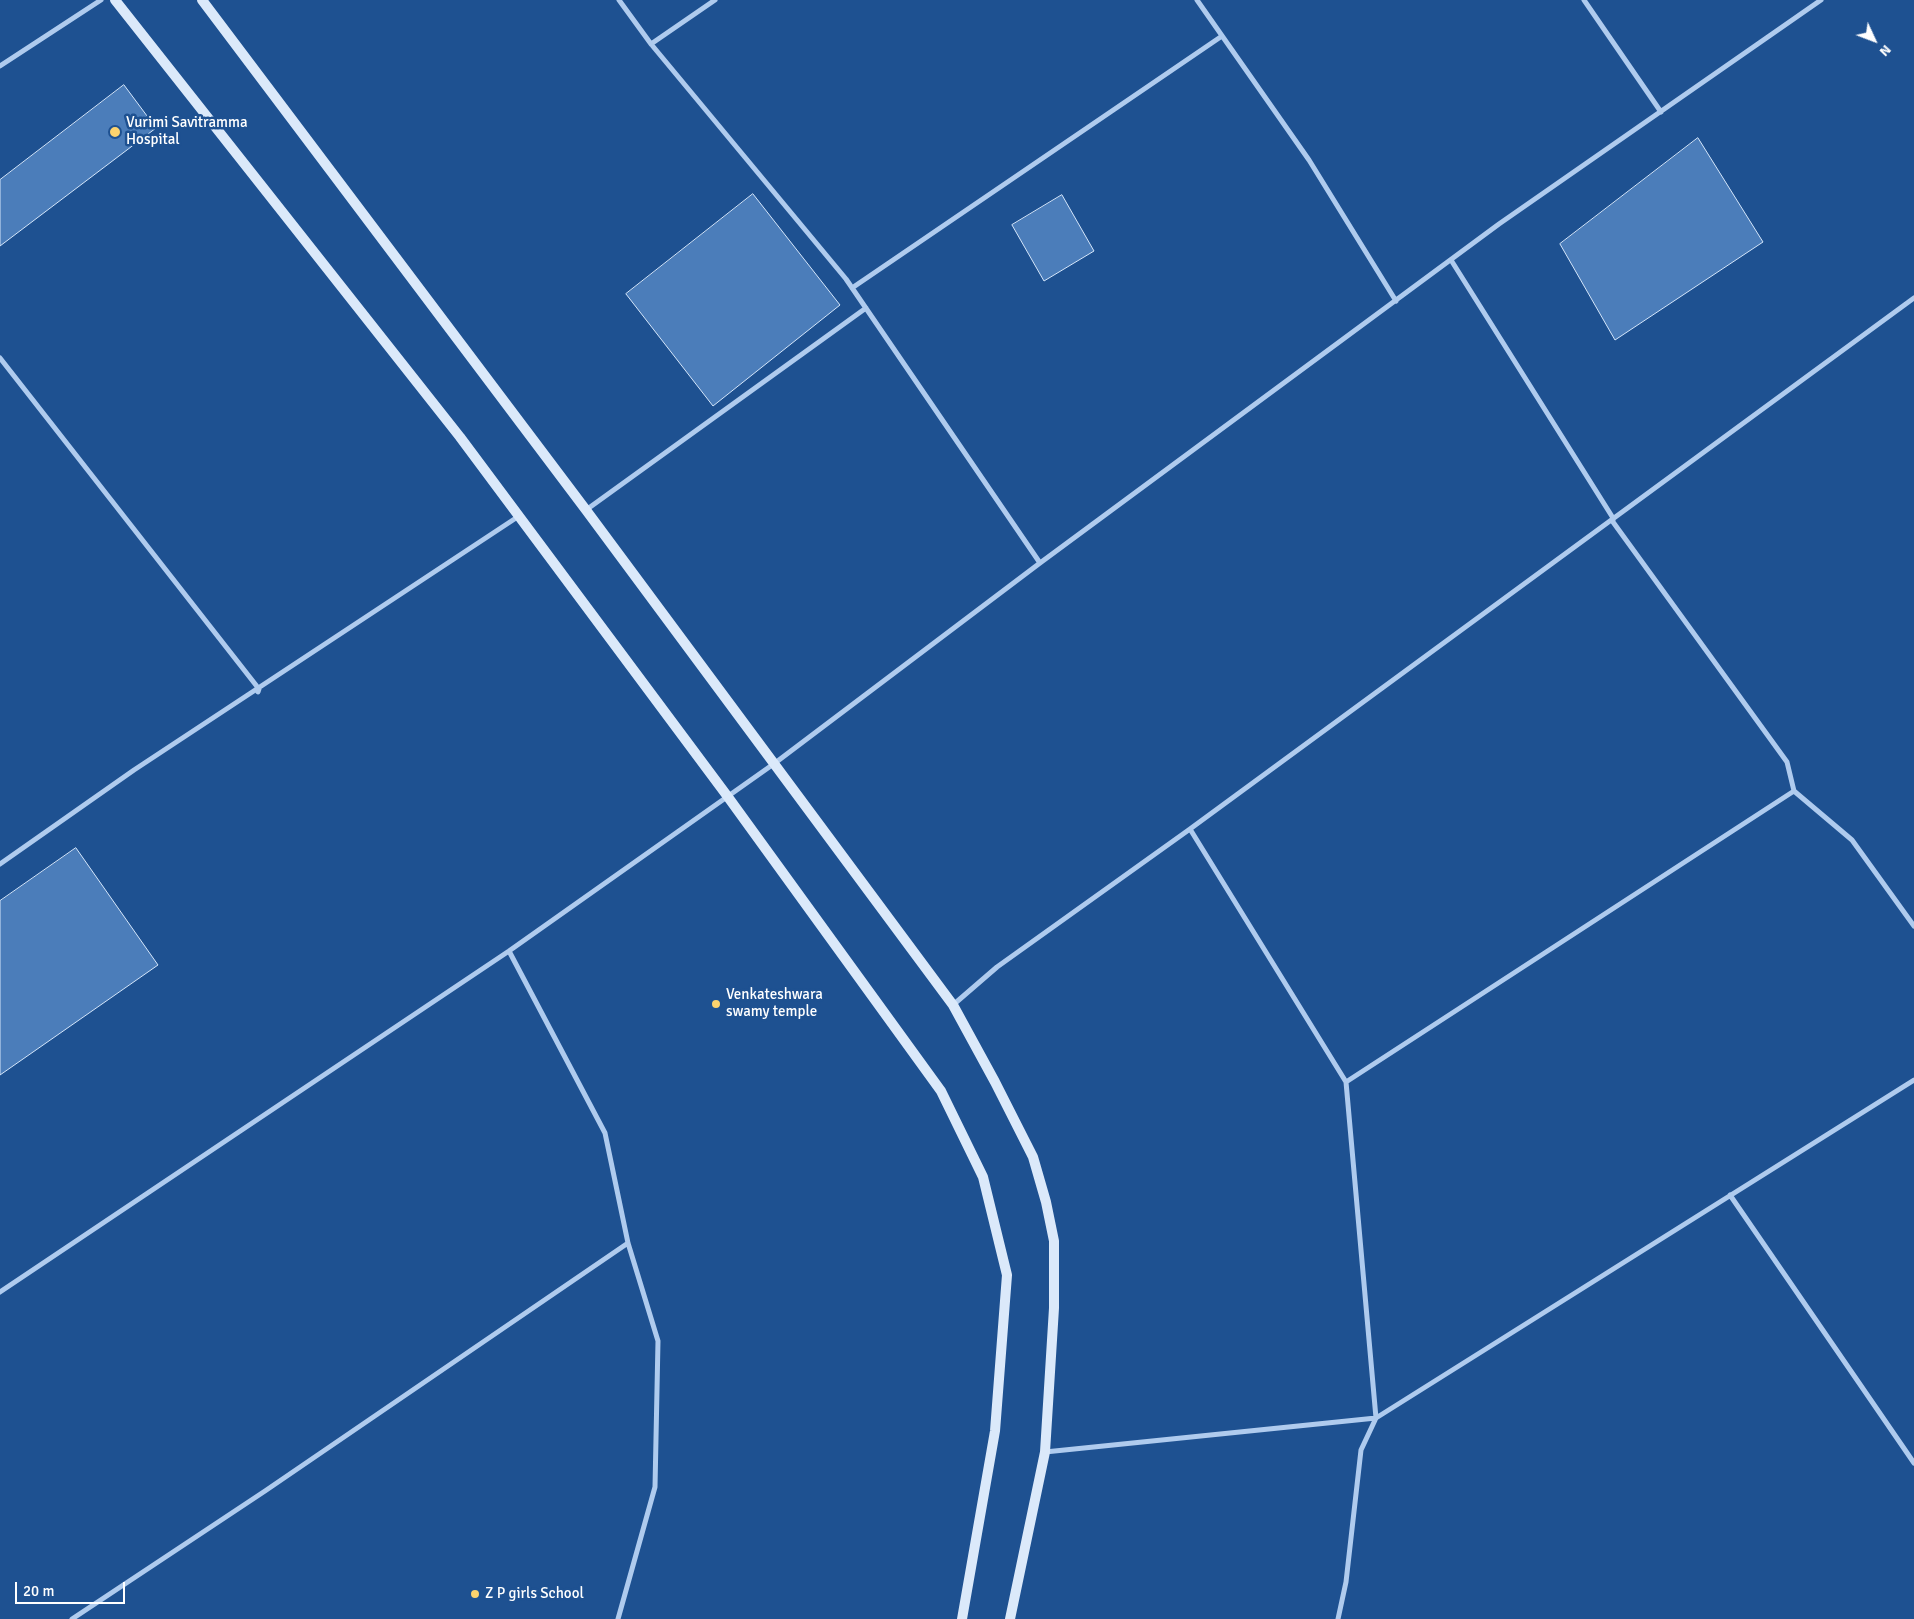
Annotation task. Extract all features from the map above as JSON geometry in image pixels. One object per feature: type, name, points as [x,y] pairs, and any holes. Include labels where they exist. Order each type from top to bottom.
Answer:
[{"type":"main road","points":[[115,0],[460,437],[728,797],[941,1091],[983,1177],[1007,1275],[996,1431],[962,1619]]},
{"type":"main road","points":[[202,0],[586,510],[953,1005],[995,1082],[1032,1157],[1046,1202],[1054,1241],[1054,1308],[1045,1452],[1010,1619]]},
{"type":"street","points":[[0,66],[101,0]]},
{"type":"street","points":[[620,0],[651,44],[852,288],[1040,563]]},
{"type":"street","points":[[651,44],[715,0]]},
{"type":"street","points":[[1197,0],[1309,160],[1396,301]]},
{"type":"street","points":[[1584,0],[1661,112]]},
{"type":"street","points":[[0,1292],[509,951],[728,797],[1040,563],[1499,224],[1821,0]]},
{"type":"street","points":[[852,288],[1222,36]]},
{"type":"street","points":[[1452,260],[1613,518],[1613,522],[1787,762],[1794,791],[1852,840],[1914,926]]},
{"type":"street","points":[[953,1005],[998,967],[1914,298]]},
{"type":"street","points":[[586,510],[866,308]]},
{"type":"street","points":[[0,358],[258,691]]},
{"type":"street","points":[[0,864],[134,770],[258,691],[519,516]]},
{"type":"street","points":[[1346,1082],[1794,791]]},
{"type":"street","points":[[1190,828],[1346,1082],[1376,1418],[1362,1450],[1346,1582],[1338,1619]]},
{"type":"street","points":[[509,951],[605,1134],[628,1243],[658,1341],[655,1487],[618,1619]]},
{"type":"street","points":[[1045,1452],[1376,1418],[1914,1080]]},
{"type":"street","points":[[1730,1195],[1914,1463]]},
{"type":"street","points":[[72,1619],[265,1491],[628,1243]]},
{"type":"building","points":[[124,85],[156,128],[0,246],[0,180]]},
{"type":"building","points":[[1698,138],[1763,242],[1615,340],[1560,244]]},
{"type":"building","points":[[753,194],[840,305],[713,406],[626,294]]},
{"type":"building","points":[[1062,195],[1094,251],[1044,281],[1012,225]]},
{"type":"building","points":[[76,848],[158,965],[0,1075],[0,901]]},
{"type":"place","name":"Vurimi Savitramma Hospital","points":[[115,132]]},
{"type":"place","name":"Venkateshwara swamy temple","points":[[716,1004]]},
{"type":"place","name":"Z P girls School","points":[[475,1594]]}]
